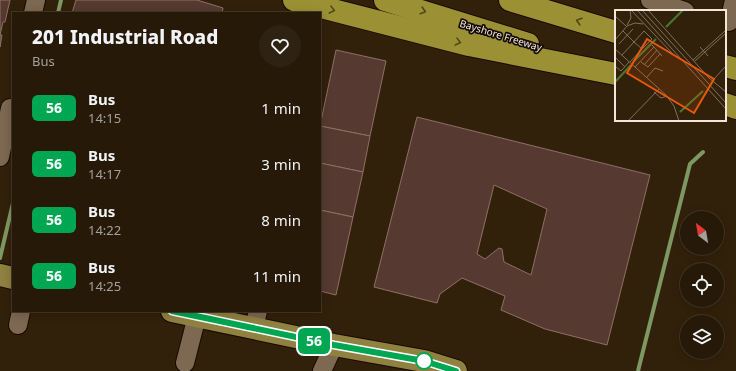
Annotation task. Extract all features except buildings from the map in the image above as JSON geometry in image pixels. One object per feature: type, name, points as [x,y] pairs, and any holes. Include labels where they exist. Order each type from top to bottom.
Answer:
[{"type":"highway","points":[[294,0],[469,44],[615,74]]},
{"type":"highway","name":"Bayshore Freeway","points":[[385,0],[615,71]]},
{"type":"highway","points":[[510,0],[615,32]]},
{"type":"highway","points":[[726,66],[736,69]]},
{"type":"highway","points":[[726,104],[736,108]]},
{"type":"main road","points":[[0,275],[12,278]]},
{"type":"main road","points":[[182,313],[256,320],[334,345],[424,361],[441,369]]},
{"type":"street","points":[[33,12],[36,0]]},
{"type":"street","points":[[650,0],[682,10]]},
{"type":"street","points":[[730,22],[734,0]]},
{"type":"street","points":[[0,157],[8,102]]},
{"type":"street","points":[[182,313],[185,363]]},
{"type":"street","points":[[322,371],[334,345]]},
{"type":"waterway","points":[[58,12],[61,0]]},
{"type":"waterway","points":[[638,371],[690,164],[703,152]]},
{"type":"waterway","points":[[0,258],[12,207]]},
{"type":"bus line","name":"56","points":[[177,312],[334,345],[424,361],[456,371]]}]
